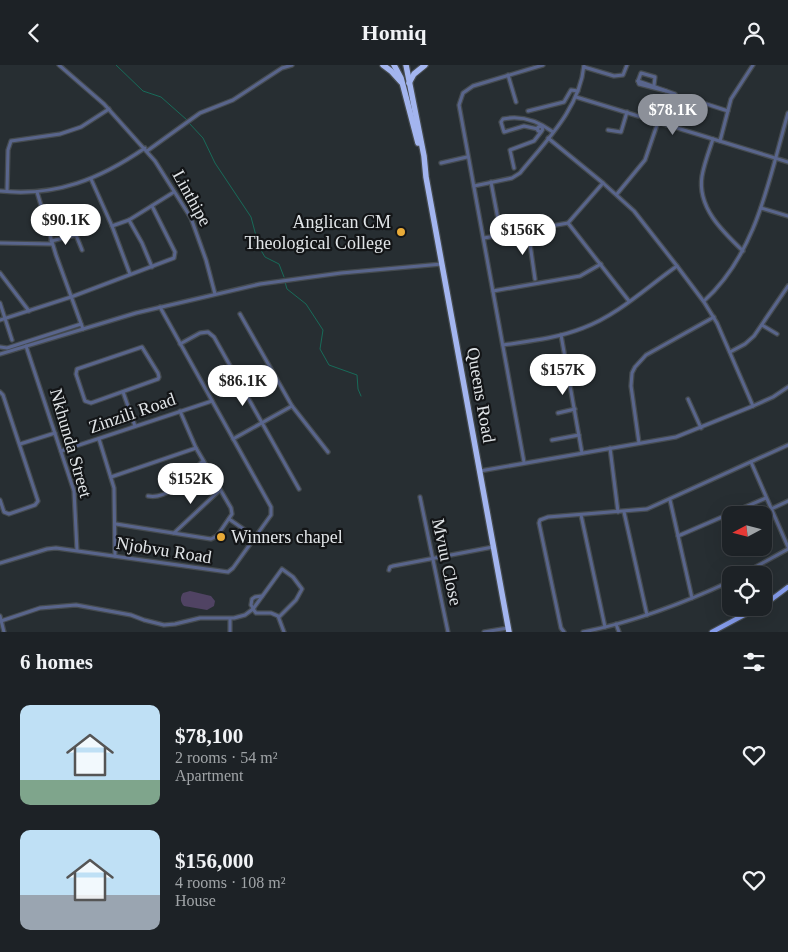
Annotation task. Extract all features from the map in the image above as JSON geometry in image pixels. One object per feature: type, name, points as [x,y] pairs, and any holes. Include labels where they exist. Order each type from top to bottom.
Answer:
[{"type":"highway","points":[[383,65],[406,85]]},
{"type":"highway","points":[[402,65],[395,65],[406,85]]},
{"type":"highway","points":[[406,65],[406,85]]},
{"type":"highway","points":[[406,85],[414,74],[426,65]]},
{"type":"highway","name":"Queens Road","points":[[406,85],[421,134],[424,164],[508,630]]},
{"type":"main road","points":[[772,599],[788,587]]},
{"type":"main road","points":[[712,632],[742,616]]},
{"type":"street","name":"Linthipe","points":[[59,65],[109,109],[146,149],[191,218],[216,294]]},
{"type":"street","points":[[0,191],[37,192],[91,179],[146,149],[200,113],[233,100],[282,68],[292,65]]},
{"type":"street","points":[[524,462],[459,108],[461,97],[472,86],[543,65]]},
{"type":"street","points":[[474,186],[518,175],[566,115],[576,97],[584,66],[616,76],[623,75],[627,65]]},
{"type":"street","points":[[720,141],[731,99],[753,65]]},
{"type":"street","points":[[638,81],[641,73],[656,78],[654,85]]},
{"type":"street","points":[[508,75],[516,102]]},
{"type":"street","points":[[638,81],[654,85],[675,94],[676,96],[666,125]]},
{"type":"street","points":[[638,81],[639,84],[670,91]]},
{"type":"street","points":[[528,111],[564,102],[571,90],[578,91]]},
{"type":"street","points":[[576,97],[788,161]]},
{"type":"street","points":[[694,100],[728,111]]},
{"type":"street","points":[[7,191],[8,151],[11,141],[60,134],[81,127],[109,109]]},
{"type":"street","points":[[608,130],[620,132],[627,113]]},
{"type":"street","points":[[704,301],[718,287],[743,251],[754,229],[788,115]]},
{"type":"street","points":[[541,129],[535,121],[515,117],[503,119],[500,122],[504,132],[522,127],[553,132]]},
{"type":"street","points":[[617,195],[645,160],[658,122]]},
{"type":"street","points":[[514,168],[511,150],[534,141],[541,129]]},
{"type":"street","points":[[548,138],[617,195],[642,221],[704,301],[714,317],[753,406]]},
{"type":"street","points":[[713,139],[702,176],[701,189],[707,209],[724,232],[743,251]]},
{"type":"street","points":[[441,163],[468,157]]},
{"type":"street","points":[[1,164],[7,166]]},
{"type":"street","points":[[91,179],[112,226],[130,274]]},
{"type":"street","points":[[491,182],[501,235]]},
{"type":"street","points":[[484,238],[568,223],[603,183]]},
{"type":"street","points":[[37,192],[51,242],[83,329]]},
{"type":"street","points":[[112,226],[129,220],[174,192]]},
{"type":"street","points":[[0,320],[71,297],[174,259],[176,254],[152,206]]},
{"type":"street","points":[[761,208],[788,216]]},
{"type":"street","points":[[129,220],[142,243],[152,267]]},
{"type":"street","points":[[568,223],[629,301]]},
{"type":"street","points":[[528,230],[535,279]]},
{"type":"street","points":[[0,243],[51,242],[76,235],[82,250]]},
{"type":"street","points":[[0,354],[160,307],[289,279],[415,265],[442,264]]},
{"type":"street","points":[[493,291],[580,276],[601,264]]},
{"type":"street","points":[[503,345],[561,335],[597,322],[677,266]]},
{"type":"street","points":[[0,273],[29,311]]},
{"type":"street","points":[[730,352],[748,343],[788,286]]},
{"type":"street","points":[[0,303],[12,340]]},
{"type":"street","name":"Njobvu Road","points":[[0,563],[49,548],[226,572],[233,568],[271,515],[272,510],[160,307]]},
{"type":"street","points":[[240,314],[292,406],[328,452]]},
{"type":"street","points":[[639,443],[631,386],[632,373],[635,367],[646,355],[714,317]]},
{"type":"street","points":[[0,347],[7,348],[82,324]]},
{"type":"street","points":[[762,325],[777,334]]},
{"type":"street","points":[[180,344],[202,333],[208,332],[212,335],[298,489]]},
{"type":"street","points":[[561,335],[582,453]]},
{"type":"street","name":"Nkhunda Street","points":[[26,346],[75,498],[77,551]]},
{"type":"street","points":[[142,347],[158,373],[159,378],[123,392],[90,403],[86,402],[76,370],[80,367],[142,347]]},
{"type":"street","points":[[480,471],[676,437],[753,406],[788,387]]},
{"type":"street","points":[[0,392],[6,402],[38,502],[35,505],[8,514],[4,512],[0,500]]},
{"type":"street","points":[[123,392],[135,426]]},
{"type":"street","points":[[688,399],[701,428]]},
{"type":"street","name":"Zinzili Road","points":[[61,451],[212,401]]},
{"type":"street","points":[[233,439],[292,406]]},
{"type":"street","points":[[558,413],[575,409]]},
{"type":"street","points":[[116,524],[212,539],[217,536],[229,519],[232,509],[196,448],[180,411]]},
{"type":"street","points":[[20,444],[55,433]]},
{"type":"street","points":[[552,440],[579,435]]},
{"type":"street","points":[[99,439],[114,488],[115,556]]},
{"type":"street","points":[[564,632],[561,628],[557,610],[539,523],[540,519],[647,509],[788,445]]},
{"type":"street","points":[[111,477],[196,448]]},
{"type":"street","points":[[610,448],[618,512]]},
{"type":"street","points":[[148,496],[155,497],[166,494],[203,461]]},
{"type":"street","points":[[751,462],[770,506]]},
{"type":"street","points":[[174,533],[220,490]]},
{"type":"street","name":"Mvuu Close","points":[[420,497],[448,632]]},
{"type":"street","points":[[678,536],[766,497]]},
{"type":"street","points":[[670,500],[692,598]]},
{"type":"street","points":[[772,509],[788,501]]},
{"type":"street","points":[[757,566],[788,548],[772,511]]},
{"type":"street","points":[[624,512],[647,615]]},
{"type":"street","points":[[580,515],[605,627]]},
{"type":"street","points":[[229,519],[255,537]]},
{"type":"street","points":[[389,570],[393,565],[493,547]]},
{"type":"street","points":[[1,621],[40,608],[76,605],[131,615],[164,625],[200,618],[230,619],[241,616],[253,609],[282,569],[301,585],[302,590],[296,600],[279,617]]},
{"type":"street","points":[[583,632],[647,615],[722,585]]},
{"type":"street","points":[[262,597],[252,599],[251,605],[253,609],[255,612],[272,613],[279,617],[284,632]]},
{"type":"street","points":[[0,616],[4,632]]},
{"type":"street","points":[[230,619],[230,632]]},
{"type":"street","points":[[616,624],[619,632]]},
{"type":"street","points":[[162,632],[164,625]]},
{"type":"street","points":[[484,632],[508,630]]},
{"type":"shaded area","points":[[190,591],[211,596],[215,601],[214,606],[207,610],[184,606],[181,596],[183,593]]},
{"type":"waterway","points":[[116,65],[143,91],[161,97],[187,120]]},
{"type":"waterway","points":[[189,123],[203,138],[215,163],[251,217],[259,247],[265,257],[279,264],[284,277]]},
{"type":"waterway","points":[[285,282],[287,289],[306,304],[323,330],[320,349],[329,365],[357,375],[358,389],[361,396]]},
{"type":"place","name":"Anglican CM Theological College","points":[[401,232]]},
{"type":"place","name":"Winners chapel","points":[[221,537]]}]
